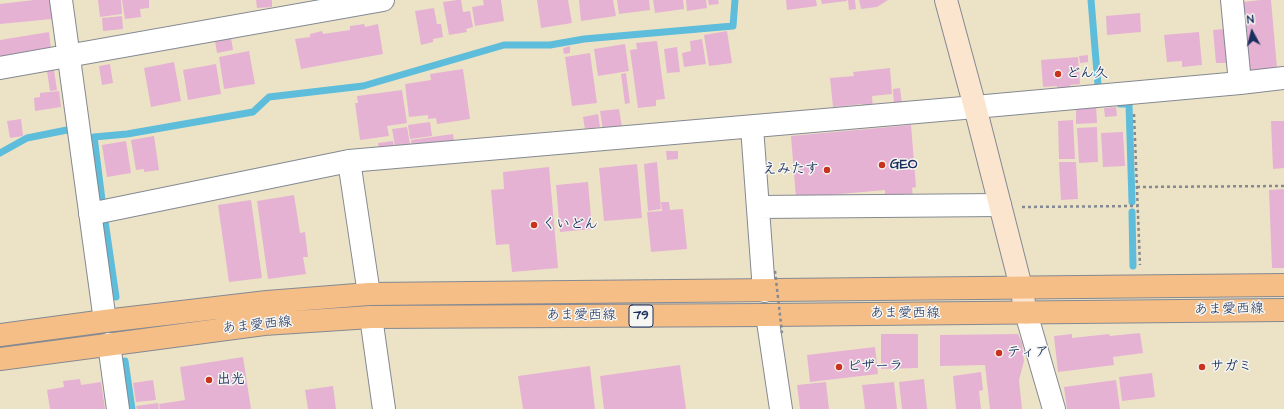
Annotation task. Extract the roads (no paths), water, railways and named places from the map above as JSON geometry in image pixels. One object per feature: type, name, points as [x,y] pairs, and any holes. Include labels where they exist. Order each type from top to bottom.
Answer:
[{"type":"main road","name":"あま愛西線","points":[[0,335],[267,302],[369,294],[1284,285]]},
{"type":"main road","name":"あま愛西線","points":[[0,359],[264,324],[371,317],[1284,310]]},
{"type":"street","points":[[61,0],[105,321]]},
{"type":"street","points":[[0,68],[383,0]]},
{"type":"street","points":[[946,0],[975,107],[1026,313],[1054,409]]},
{"type":"street","points":[[1232,0],[1240,83]]},
{"type":"street","points":[[90,214],[349,161],[752,127],[1284,78]]},
{"type":"street","points":[[752,127],[764,291]]},
{"type":"street","points":[[349,161],[369,294]]},
{"type":"street","points":[[758,208],[1000,206]]},
{"type":"street","points":[[767,315],[780,409]]},
{"type":"street","points":[[371,317],[384,409]]},
{"type":"street","points":[[109,344],[118,409]]},
{"type":"waterway","points":[[102,200],[94,137],[127,134],[253,112],[269,97],[363,86],[504,45],[550,45],[584,39],[733,26],[735,0]]},
{"type":"waterway","points":[[1091,0],[1098,85]]},
{"type":"waterway","points":[[1120,104],[1129,104],[1132,202]]},
{"type":"waterway","points":[[0,153],[27,138],[67,130]]},
{"type":"waterway","points":[[1132,212],[1133,266]]},
{"type":"waterway","points":[[105,221],[116,297]]},
{"type":"waterway","points":[[125,361],[132,409]]},
{"type":"place","name":"どん久","points":[[1058,74]]},
{"type":"place","name":"GEO","points":[[882,165]]},
{"type":"place","name":"えみたす","points":[[827,170]]},
{"type":"place","name":"くいどん","points":[[534,225]]},
{"type":"place","name":"ティア","points":[[999,353]]},
{"type":"place","name":"ピザーラ","points":[[839,367]]},
{"type":"place","name":"サガミ","points":[[1202,367]]},
{"type":"place","name":"出光","points":[[209,380]]}]
